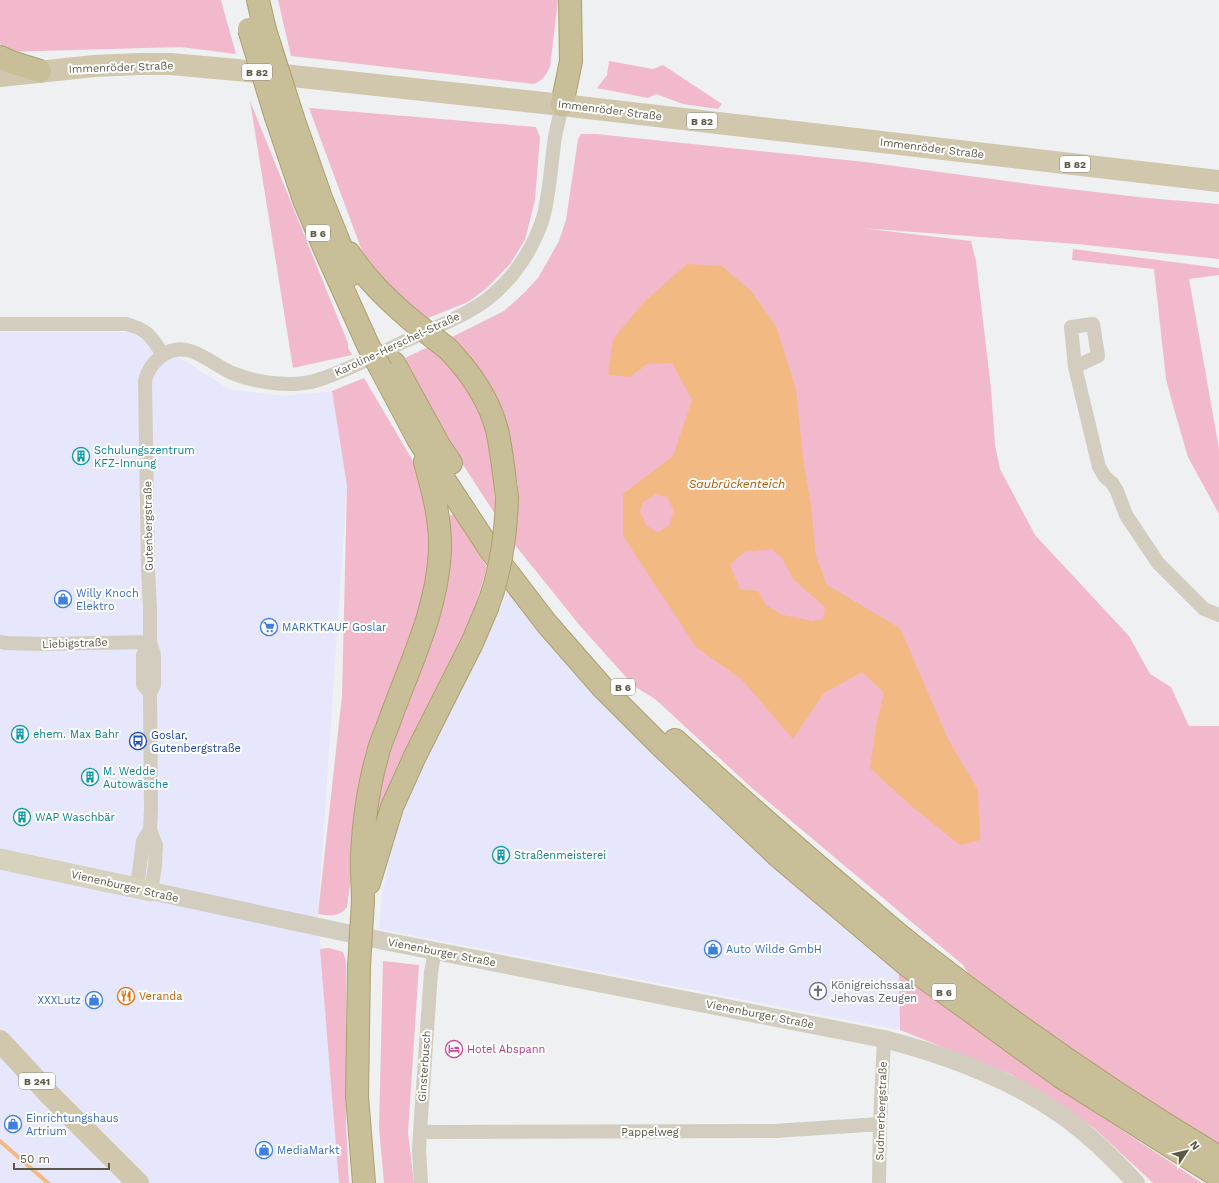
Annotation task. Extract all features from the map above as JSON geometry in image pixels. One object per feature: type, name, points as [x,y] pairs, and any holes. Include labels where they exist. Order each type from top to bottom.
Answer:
[{"type":"highway","name":"B 6","points":[[242,0],[257,29],[284,117],[307,206],[326,252],[387,366],[419,441],[491,551],[547,624],[604,688],[660,745],[779,857],[915,970],[1061,1077],[1219,1177]]},
{"type":"highway","name":"B 6","points":[[257,29],[258,0]]},
{"type":"highway","points":[[559,104],[571,61],[570,9]]},
{"type":"highway","points":[[0,57],[40,71]]},
{"type":"highway","name":"B 6","points":[[284,117],[360,294],[375,342]]},
{"type":"highway","points":[[333,229],[368,280],[410,319],[448,349],[470,374],[490,410],[497,429],[507,497],[506,529],[502,559],[487,608],[472,643],[414,756],[392,807],[363,901]]},
{"type":"highway","name":"B 6","points":[[387,366],[492,526],[558,614],[619,682],[669,734],[793,845],[917,949],[973,992],[1077,1066],[1219,1157]]},
{"type":"highway","points":[[364,1183],[358,1096],[359,966],[363,901],[362,854],[366,802],[377,756],[397,699],[422,637],[435,592],[439,558],[439,527],[436,502],[419,441]]},
{"type":"main road","name":"Immenröder Straße","points":[[0,76],[40,71],[124,65],[171,64],[559,104],[1219,181]]},
{"type":"main road","name":"Vienenburger Straße","points":[[0,859],[144,889]]},
{"type":"main road","name":"B 241","points":[[0,1041],[50,1095],[138,1183]]},
{"type":"street","name":"Karoline-Herschel-Straße","points":[[163,355],[169,351],[186,350],[196,353],[233,373],[250,379],[286,384],[306,383],[319,380],[356,364],[465,313],[485,300],[509,278],[519,265],[536,236],[547,198],[559,104]]},
{"type":"street","points":[[0,324],[126,324],[146,331],[163,355]]},
{"type":"street","name":"Gutenbergstraße","points":[[144,889],[143,841],[150,830],[151,810],[150,693],[154,685],[154,654],[150,642],[145,381],[149,369],[155,361],[163,355]]},
{"type":"street","points":[[1076,367],[1099,467],[1105,477],[1117,490],[1126,515],[1158,563],[1204,609],[1219,615]]},
{"type":"street","name":"Liebigstraße","points":[[0,642],[40,644],[150,642]]},
{"type":"street","name":"Vienenburger Straße","points":[[144,889],[384,941],[884,1039],[920,1048],[967,1064],[1038,1099],[1083,1131],[1136,1183]]},
{"type":"street","name":"Ginsterbusch","points":[[421,1183],[419,1150],[420,1132],[431,972],[435,950]]},
{"type":"street","name":"Sudmerbergstraße","points":[[879,1183],[884,1039]]},
{"type":"street","name":"Pappelweg","points":[[420,1132],[775,1132],[880,1124]]},
{"type":"shaded area","points":[[0,0],[221,0],[236,54],[180,47],[4,52],[0,43]]},
{"type":"shaded area","points":[[278,0],[558,0],[550,67],[544,77],[534,84],[291,56]]},
{"type":"shaded area","points":[[609,61],[653,69],[663,65],[722,104],[718,109],[683,104],[656,94],[648,98],[597,88],[607,75]]},
{"type":"shaded area","points":[[250,101],[348,343],[348,348],[352,355],[293,368]]},
{"type":"shaded area","points":[[309,108],[536,127],[540,137],[535,200],[525,240],[510,264],[487,288],[468,302],[428,318],[396,294],[365,259]]},
{"type":"shaded area","points":[[581,134],[596,134],[865,162],[1052,187],[1147,198],[1219,204],[1219,259],[1077,244],[861,228],[971,241],[976,261],[991,389],[995,445],[1000,469],[1035,535],[1129,636],[1150,674],[1171,687],[1189,726],[1219,726],[1219,1146],[1122,1088],[972,980],[963,965],[753,789],[655,699],[634,686],[581,627],[515,545],[449,443],[405,358],[430,346],[467,383],[490,432],[495,501],[518,519],[518,485],[512,455],[465,352],[452,337],[504,311],[538,278],[559,241],[566,220],[578,139]]},
{"type":"shaded area","points":[[1073,249],[1219,268],[1219,275],[1189,279],[1219,449],[1219,514],[1188,457],[1166,379],[1154,269],[1072,260]]},
{"type":"shaded area","points":[[0,332],[129,332],[193,366],[229,389],[284,396],[332,391],[347,486],[318,914],[339,1183],[0,1183]]},
{"type":"shaded area","points":[[364,378],[413,461],[427,499],[432,534],[428,577],[409,642],[368,752],[347,907],[341,913],[327,915],[318,914],[342,696],[347,486],[332,391]]},
{"type":"shaded area","points":[[455,514],[487,567],[473,614],[398,764],[383,806],[373,843],[369,830],[446,517]]},
{"type":"shaded area","points":[[507,592],[563,657],[627,727],[732,829],[840,925],[899,971],[900,1030],[379,929],[382,895],[395,829],[438,728],[495,622]]},
{"type":"shaded area","points":[[329,948],[343,952],[346,961],[346,1125],[349,1183],[339,1183],[320,949]]},
{"type":"shaded area","points":[[383,961],[419,965],[408,1133],[414,1183],[384,1183],[379,1128]]},
{"type":"shaded area","points":[[899,971],[1049,1082],[1202,1183],[1153,1183],[1094,1128],[1012,1075],[900,1030]]},
{"type":"water","name":"Saubrückenteich","points":[[687,264],[722,266],[751,291],[776,326],[796,389],[803,458],[811,505],[816,556],[827,585],[900,628],[948,739],[978,790],[980,840],[960,845],[910,805],[870,768],[876,725],[884,693],[862,672],[824,693],[793,739],[741,679],[696,647],[623,536],[623,494],[673,456],[692,400],[672,363],[647,364],[630,377],[608,375],[613,339],[644,302]],"holes":[[[656,494],[667,497],[674,511],[669,525],[658,533],[646,525],[640,512],[643,502]],[[772,549],[782,558],[793,579],[825,607],[823,619],[812,621],[783,615],[766,605],[758,591],[740,589],[730,565],[744,552]]]},
{"type":"waterway","points":[[0,1141],[48,1183]]},
{"type":"place","name":"Schulungszentrum KFZ-Innung","points":[[81,456]]},
{"type":"place","name":"Willy Knoch Elektro","points":[[63,599]]},
{"type":"place","name":"MARKTKAUF Goslar","points":[[269,627]]},
{"type":"place","name":"ehem. Max Bahr","points":[[20,734]]},
{"type":"place","name":"Goslar, Gutenbergstraße","points":[[138,741]]},
{"type":"place","name":"M. Wedde Autowäsche","points":[[90,777]]},
{"type":"place","name":"WAP Waschbär","points":[[22,817]]},
{"type":"place","name":"Straßenmeisterei","points":[[501,855]]},
{"type":"place","name":"Auto Wilde GmbH","points":[[713,949]]},
{"type":"place","name":"Königreichssaal Jehovas Zeugen","points":[[818,991]]},
{"type":"place","name":"Veranda","points":[[126,996]]},
{"type":"place","name":"XXXLutz","points":[[94,1000]]},
{"type":"place","name":"Hotel Abspann","points":[[454,1049]]},
{"type":"place","name":"Einrichtungshaus Artrium","points":[[13,1124]]},
{"type":"place","name":"MediaMarkt","points":[[264,1150]]}]
